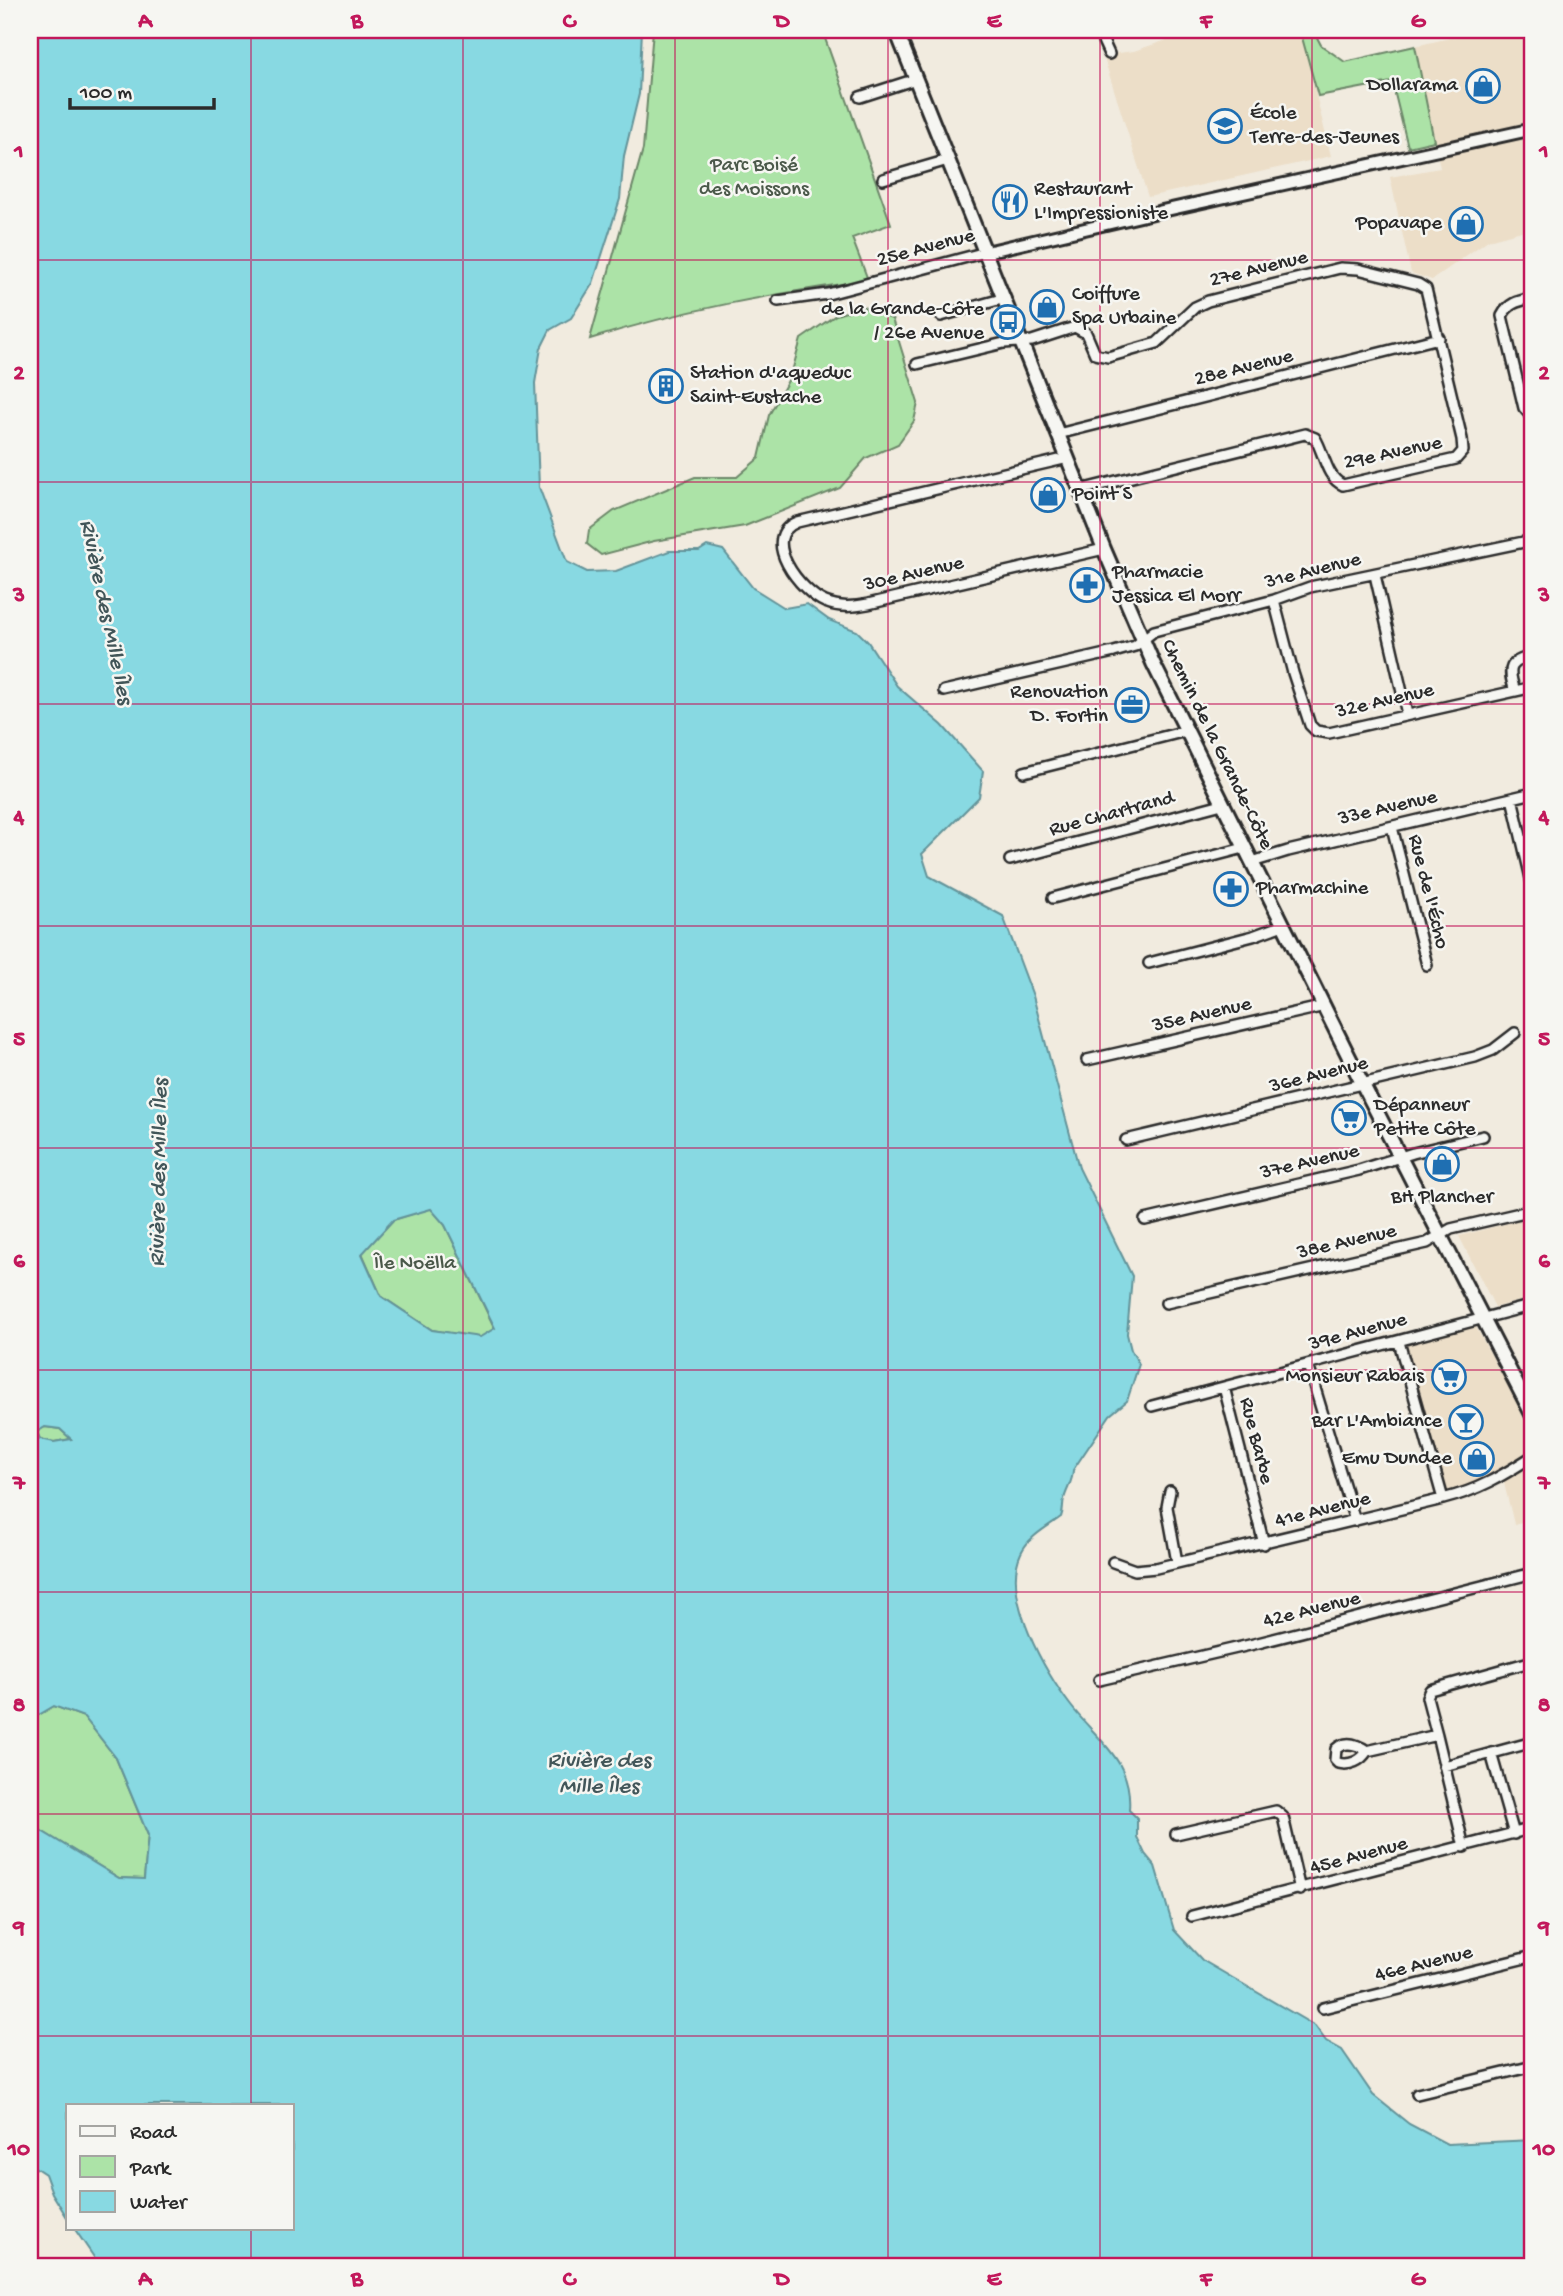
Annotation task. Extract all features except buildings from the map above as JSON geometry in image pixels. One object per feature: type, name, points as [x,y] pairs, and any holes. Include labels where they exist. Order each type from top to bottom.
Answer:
[{"type":"main road","name":"Chemin de la Grande-Côte","points":[[897,30],[1104,549],[1143,639],[1244,848],[1533,1416]]},
{"type":"street","points":[[1098,30],[1109,54]]},
{"type":"street","points":[[860,97],[916,79]]},
{"type":"street","name":"25e Avenue","points":[[778,301],[828,294],[1098,225],[1533,129]]},
{"type":"street","points":[[883,179],[948,160]]},
{"type":"street","name":"27e Avenue","points":[[917,364],[1004,343],[1032,341],[1077,327],[1086,332],[1095,354],[1114,356],[1157,343],[1195,307],[1208,301],[1348,268],[1424,287],[1438,338]]},
{"type":"street","points":[[941,316],[1005,298]]},
{"type":"street","points":[[1533,298],[1513,302],[1506,307],[1502,316],[1524,408],[1533,415]]},
{"type":"street","name":"28e Avenue","points":[[1058,433],[1438,338]]},
{"type":"street","name":"29e Avenue","points":[[1080,489],[1305,434],[1315,438],[1334,479],[1343,485],[1455,459],[1461,454],[1463,443],[1438,338]]},
{"type":"street","name":"30e Avenue","points":[[1068,458],[789,525],[782,536],[785,557],[803,586],[821,600],[847,607],[1104,549]]},
{"type":"street","name":"31e Avenue","points":[[944,691],[1114,652],[1135,646],[1154,631],[1274,600],[1310,587],[1533,540]]},
{"type":"street","points":[[1375,575],[1407,715]]},
{"type":"street","name":"32e Avenue","points":[[1274,600],[1293,673],[1310,725],[1316,731],[1329,733],[1533,687]]},
{"type":"street","points":[[1515,691],[1510,677],[1512,665],[1517,660],[1533,656]]},
{"type":"street","points":[[1024,772],[1186,731]]},
{"type":"street","name":"33e Avenue","points":[[1252,862],[1533,793]]},
{"type":"street","points":[[1512,798],[1533,887]]},
{"type":"street","name":"Rue Chartrand","points":[[1010,860],[1222,804]]},
{"type":"street","name":"Rue de l'Écho","points":[[1392,827],[1427,965]]},
{"type":"street","points":[[1053,898],[1244,848]]},
{"type":"street","points":[[1149,963],[1253,936],[1283,925]]},
{"type":"street","name":"35e Avenue","points":[[1087,1060],[1325,1006]]},
{"type":"street","name":"36e Avenue","points":[[1126,1140],[1481,1055],[1493,1050],[1515,1033]]},
{"type":"street","name":"37e Avenue","points":[[1145,1220],[1359,1170],[1483,1136]]},
{"type":"street","name":"38e Avenue","points":[[1166,1303],[1433,1241],[1451,1228],[1533,1210]]},
{"type":"street","name":"39e Avenue","points":[[1152,1406],[1533,1305]]},
{"type":"street","points":[[1399,1342],[1443,1499]]},
{"type":"street","points":[[1308,1365],[1354,1521]]},
{"type":"street","name":"Rue Barbe","points":[[1224,1387],[1264,1544]]},
{"type":"street","name":"41e Avenue","points":[[1113,1562],[1135,1570],[1156,1568],[1443,1499],[1501,1478],[1533,1456]]},
{"type":"street","points":[[1170,1491],[1167,1507],[1177,1562]]},
{"type":"street","name":"42e Avenue","points":[[1099,1680],[1254,1644],[1533,1573]]},
{"type":"street","points":[[1464,1847],[1427,1697],[1430,1690],[1533,1661]]},
{"type":"street","points":[[1367,1751],[1437,1735]]},
{"type":"street","points":[[1444,1766],[1533,1742]]},
{"type":"street","points":[[1491,1753],[1514,1835]]},
{"type":"street","points":[[1176,1834],[1276,1811],[1283,1817],[1300,1890]]},
{"type":"street","name":"45e Avenue","points":[[1192,1916],[1533,1828]]},
{"type":"street","name":"46e Avenue","points":[[1323,2008],[1533,1956]]},
{"type":"street","points":[[1417,2094],[1533,2066]]},
{"type":"shaded area","name":"École Terre-des-Jeunes","points":[[1197,30],[1300,30],[1331,156],[1148,197],[1103,55],[1134,51]]},
{"type":"shaded area","points":[[1485,30],[1533,30],[1533,228],[1488,240],[1432,280],[1411,273],[1390,177],[1440,168],[1415,46]]},
{"type":"shaded area","points":[[1528,1218],[1533,1237],[1533,1259],[1529,1261],[1533,1273],[1533,1298],[1495,1307],[1459,1236]]},
{"type":"shaded area","points":[[1475,1325],[1533,1433],[1533,1519],[1514,1524],[1502,1475],[1469,1487],[1445,1491],[1403,1344]]},
{"type":"green space","name":"Parc Boisé des Moissons","points":[[653,30],[822,30],[891,224],[852,238],[868,280],[728,304],[590,339],[643,149]]},
{"type":"green space","points":[[1300,30],[1313,30],[1321,45],[1345,62],[1415,46],[1434,141],[1408,147],[1392,82],[1318,96]]},
{"type":"green space","points":[[863,307],[892,319],[918,403],[914,421],[898,444],[866,458],[840,488],[745,526],[654,541],[601,555],[587,544],[589,530],[614,511],[695,477],[737,477],[759,458],[769,415],[791,375],[801,339],[836,315]]},
{"type":"green space","name":"Île Noëlla","points":[[431,1208],[445,1225],[495,1329],[480,1338],[432,1330],[381,1296],[362,1253],[393,1220]]},
{"type":"green space","points":[[45,1427],[60,1429],[71,1439],[54,1442],[40,1439],[36,1432]]},
{"type":"green space","points":[[54,1706],[84,1717],[116,1758],[148,1835],[144,1879],[119,1878],[30,1824],[30,1720]]},
{"type":"water","name":"Rivière des Mille Îles","points":[[30,30],[642,30],[639,94],[624,156],[620,199],[593,283],[571,318],[550,330],[541,348],[535,383],[539,487],[567,562],[587,572],[616,571],[669,551],[699,551],[707,546],[723,550],[753,588],[785,608],[807,604],[829,620],[857,631],[868,642],[897,686],[942,725],[983,771],[979,797],[922,854],[929,876],[1003,916],[1033,996],[1079,1168],[1132,1276],[1127,1334],[1131,1350],[1139,1364],[1127,1401],[1110,1415],[1073,1470],[1061,1517],[1033,1537],[1021,1553],[1016,1570],[1017,1590],[1029,1633],[1038,1654],[1061,1692],[1120,1764],[1129,1793],[1129,1810],[1137,1818],[1137,1837],[1145,1854],[1155,1866],[1174,1930],[1202,1960],[1315,2026],[1326,2041],[1342,2050],[1373,2095],[1409,2124],[1447,2144],[1533,2140],[1533,2266],[100,2266],[75,2230],[294,2230],[294,2104],[66,2104],[66,2216],[52,2193],[45,2174],[30,2164],[30,1824],[119,1878],[144,1879],[148,1835],[116,1758],[84,1717],[54,1706],[30,1720]],"holes":[[[431,1209],[445,1225],[495,1328],[480,1337],[432,1330],[381,1296],[362,1254],[393,1220]],[[45,1427],[60,1429],[71,1439],[54,1442],[40,1439],[37,1432]]]},
{"type":"place","name":"Dollarama","points":[[1483,86]]},
{"type":"place","name":"École Terre-des-Jeunes","points":[[1225,126]]},
{"type":"place","name":"Restaurant L'Impressioniste","points":[[1010,202]]},
{"type":"place","name":"Popavape","points":[[1466,224]]},
{"type":"place","name":"Coiffure Spa Urbaine","points":[[1047,307]]},
{"type":"place","name":"de la Grande-Côte / 26e Avenue","points":[[1008,322]]},
{"type":"place","name":"Station d'aqueduc Saint-Eustache","points":[[666,386]]},
{"type":"place","name":"Point S","points":[[1048,495]]},
{"type":"place","name":"Pharmacie Jessica El Morr","points":[[1087,585]]},
{"type":"place","name":"Renovation D. Fortin","points":[[1132,705]]},
{"type":"place","name":"Pharmachine","points":[[1231,889]]},
{"type":"place","name":"Dépanneur Petite Côte","points":[[1349,1118]]},
{"type":"place","name":"BH Plancher","points":[[1442,1164]]},
{"type":"place","name":"Monsieur Rabais","points":[[1449,1377]]},
{"type":"place","name":"Bar L'Ambiance","points":[[1466,1422]]},
{"type":"place","name":"Emu Dundee","points":[[1477,1459]]}]
